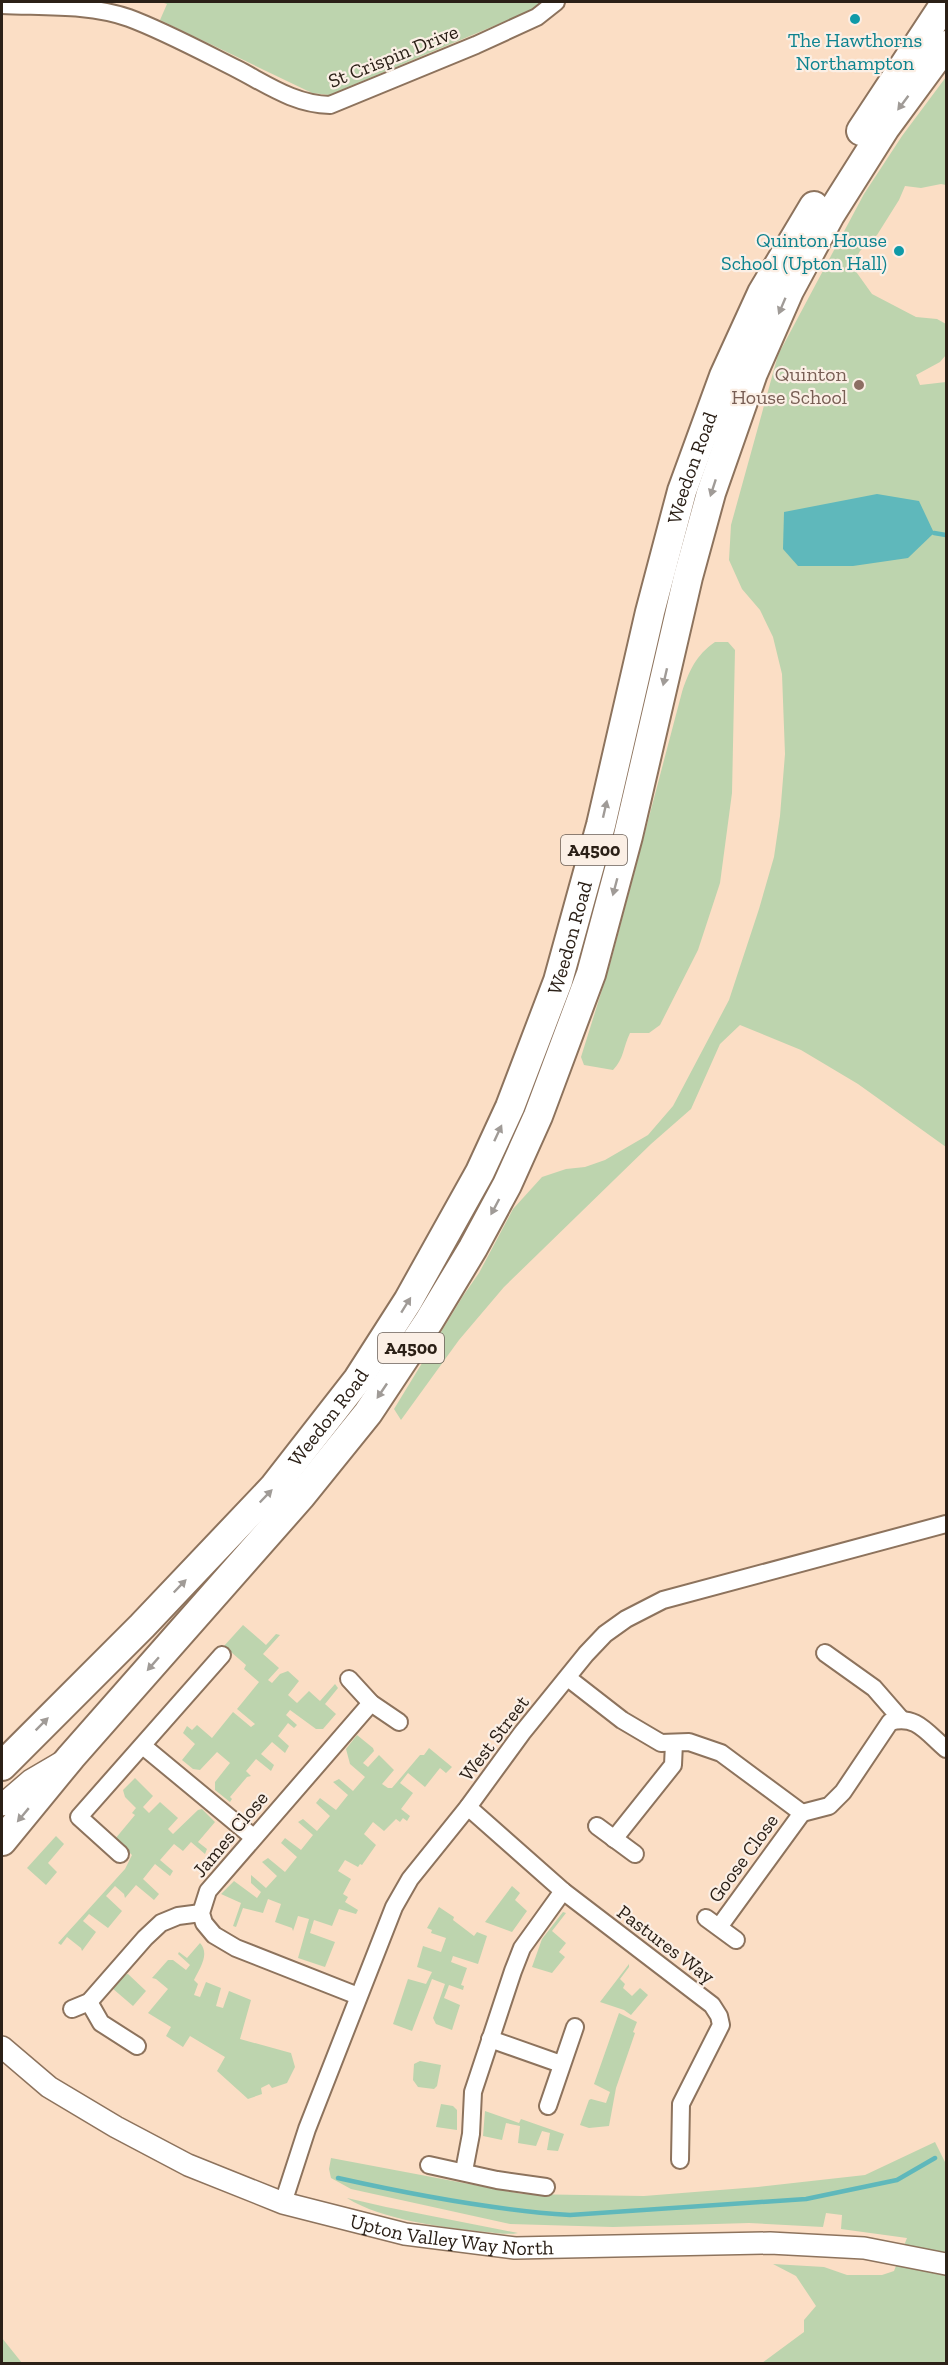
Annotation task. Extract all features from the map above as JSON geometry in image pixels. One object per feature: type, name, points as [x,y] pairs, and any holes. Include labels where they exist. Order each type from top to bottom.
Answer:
[{"type":"highway","name":"Weedon Road","points":[[2,1766],[142,1626],[273,1488],[358,1379],[377,1350],[408,1301],[480,1172],[510,1107],[558,981],[601,825],[650,612],[682,491],[724,376],[762,293],[869,117],[945,2]]},
{"type":"highway","name":"Weedon Road","points":[[2,1841],[71,1757],[248,1557],[368,1413],[429,1322],[507,1185],[538,1116],[591,974],[628,836],[698,540],[711,493],[753,373],[789,291],[830,215],[885,128],[946,45]]},
{"type":"street","name":"St Crispin Drive","points":[[2,5],[99,10],[129,18],[289,96],[310,104],[330,105],[476,45],[537,17],[556,2]]},
{"type":"street","name":"West Street","points":[[282,2203],[307,2129],[394,1907],[410,1879],[468,1807],[522,1733],[606,1634],[626,1618],[663,1600],[946,1524]]},
{"type":"street","points":[[825,1653],[874,1688],[901,1719]]},
{"type":"street","points":[[120,1854],[79,1817],[222,1655]]},
{"type":"street","points":[[568,1678],[622,1720],[661,1743],[689,1743],[721,1753],[802,1813],[829,1806],[843,1792],[890,1722],[901,1719],[912,1720],[946,1749]]},
{"type":"street","points":[[349,1679],[371,1703],[399,1722]]},
{"type":"street","name":"James Close","points":[[201,1913],[208,1891],[371,1703]]},
{"type":"street","points":[[614,1839],[674,1765],[674,1743]]},
{"type":"street","points":[[143,1746],[253,1837]]},
{"type":"street","name":"Weedon Road","points":[[2,1805],[31,1780],[71,1757]]},
{"type":"street","name":"Pastures Way","points":[[468,1807],[563,1891],[712,2005],[719,2016],[721,2025],[681,2104],[680,2160]]},
{"type":"street","name":"Goose Close","points":[[736,1940],[712,1922],[802,1813]]},
{"type":"street","points":[[597,1826],[635,1854]]},
{"type":"street","points":[[464,2171],[471,2134],[473,2092],[522,1948],[563,1891]]},
{"type":"street","points":[[72,2009],[89,2002],[161,1923],[178,1916],[201,1913],[204,1923],[214,1935],[236,1948],[358,1996]]},
{"type":"street","points":[[89,2002],[101,2023],[137,2046]]},
{"type":"street","points":[[548,2106],[575,2027]]},
{"type":"street","points":[[490,2039],[561,2064]]},
{"type":"street","name":"Upton Valley Way North","points":[[2,2047],[49,2087],[116,2127],[188,2165],[282,2203],[405,2235],[516,2248],[770,2243],[864,2248],[946,2264]]},
{"type":"street","points":[[429,2165],[497,2180],[546,2187]]},
{"type":"green space","points":[[161,2],[546,2],[537,8],[329,95],[312,93],[160,20],[167,4]]},
{"type":"green space","points":[[946,77],[946,185],[921,188],[905,186],[877,235],[860,251],[852,266],[872,294],[916,317],[937,319],[946,324],[946,355],[940,362],[916,375],[920,385],[946,382],[946,1147],[858,1084],[801,1050],[740,1025],[720,1044],[691,1109],[651,1144],[504,1287],[459,1340],[401,1420],[394,1409],[479,1273],[513,1209],[542,1177],[605,1160],[648,1135],[673,1106],[729,1000],[774,857],[785,754],[782,674],[773,637],[760,610],[742,589],[729,560],[731,525],[778,355],[864,194],[902,136]]},
{"type":"green space","points":[[715,642],[728,642],[735,650],[732,793],[720,883],[698,950],[660,1025],[649,1033],[630,1033],[617,1066],[613,1070],[584,1065],[581,1057],[611,961],[682,692],[694,664]]},
{"type":"green space","points":[[243,1625],[266,1645],[276,1634],[280,1635],[263,1654],[279,1668],[268,1680],[272,1683],[280,1674],[288,1671],[299,1681],[288,1695],[297,1703],[309,1691],[320,1701],[335,1684],[338,1688],[325,1704],[336,1714],[323,1729],[316,1729],[290,1710],[286,1715],[297,1725],[294,1728],[288,1723],[278,1736],[289,1746],[285,1753],[272,1742],[261,1754],[274,1765],[271,1771],[256,1759],[246,1771],[251,1776],[247,1777],[230,1797],[232,1799],[230,1802],[215,1790],[215,1782],[230,1763],[217,1752],[200,1770],[193,1769],[182,1760],[195,1744],[183,1733],[187,1726],[192,1730],[197,1725],[212,1738],[233,1712],[251,1727],[255,1724],[237,1709],[259,1682],[244,1669],[246,1665],[224,1646]]},
{"type":"green space","points":[[357,1735],[374,1751],[363,1763],[368,1767],[379,1755],[394,1770],[382,1784],[388,1788],[392,1788],[420,1755],[424,1755],[429,1748],[452,1767],[446,1773],[440,1768],[425,1787],[408,1773],[400,1783],[413,1793],[401,1809],[410,1816],[407,1821],[403,1818],[400,1822],[396,1819],[384,1831],[373,1822],[364,1834],[376,1845],[362,1865],[358,1867],[345,1860],[338,1871],[351,1879],[343,1894],[348,1897],[345,1902],[358,1910],[356,1914],[339,1909],[332,1926],[314,1920],[310,1933],[335,1942],[325,1967],[298,1958],[309,1919],[298,1916],[293,1931],[292,1928],[275,1922],[281,1904],[268,1899],[263,1913],[243,1908],[236,1927],[233,1926],[241,1903],[221,1894],[234,1881],[257,1898],[261,1892],[251,1883],[251,1875],[266,1888],[277,1876],[262,1862],[268,1858],[285,1872],[297,1857],[281,1843],[285,1838],[301,1850],[313,1835],[298,1822],[303,1819],[317,1831],[330,1816],[316,1803],[320,1798],[336,1810],[348,1795],[333,1782],[339,1779],[353,1791],[365,1777],[350,1764],[346,1749]]},
{"type":"green space","points":[[135,1778],[153,1796],[143,1807],[149,1813],[160,1802],[178,1818],[168,1829],[173,1834],[198,1810],[202,1809],[215,1822],[198,1842],[207,1849],[205,1854],[191,1842],[183,1851],[174,1844],[160,1860],[173,1871],[170,1876],[155,1864],[143,1879],[159,1894],[154,1900],[136,1885],[125,1898],[115,1886],[106,1896],[122,1911],[108,1928],[89,1914],[83,1921],[96,1932],[82,1951],[67,1937],[61,1945],[58,1943],[125,1869],[132,1855],[115,1839],[135,1815],[132,1813],[136,1808],[125,1797],[123,1790]]},
{"type":"green space","points":[[56,1836],[64,1844],[48,1863],[57,1872],[46,1885],[27,1868]]},
{"type":"green space","points":[[512,1886],[520,1893],[515,1900],[527,1911],[512,1932],[485,1922]]},
{"type":"green space","points":[[439,1907],[454,1917],[453,1920],[474,1936],[477,1932],[487,1936],[478,1964],[453,1956],[451,1962],[467,1968],[461,1985],[464,1986],[463,1990],[449,1985],[444,1998],[460,2005],[452,2030],[436,2024],[433,2018],[445,1984],[432,1979],[412,2031],[393,2024],[408,1979],[426,1984],[432,1972],[417,1967],[423,1946],[441,1952],[446,1938],[431,1933],[432,1930],[427,1928]]},
{"type":"green space","points":[[563,1912],[566,1913],[552,1931],[566,1943],[559,1952],[565,1957],[552,1973],[532,1967],[542,1939]]},
{"type":"green space","points":[[200,1943],[204,1956],[194,1980],[198,1984],[194,1995],[200,1997],[206,1982],[221,1988],[216,2006],[223,2008],[229,1991],[251,2000],[240,2039],[291,2053],[295,2067],[287,2083],[272,2088],[269,2084],[261,2088],[262,2094],[248,2099],[217,2071],[225,2057],[190,2036],[183,2047],[166,2036],[171,2027],[148,2013],[168,1989],[152,1978],[168,1960],[173,1960],[186,1970],[190,1965],[178,1954],[179,1952],[187,1958]]},
{"type":"green space","points":[[629,1964],[620,1979],[625,1984],[623,1988],[632,1996],[640,1988],[648,1995],[631,2015],[624,2010],[600,2002]]},
{"type":"green space","points":[[128,1974],[146,1991],[133,2006],[112,1988],[123,1975]]},
{"type":"green space","points":[[619,2013],[637,2022],[633,2032],[635,2033],[616,2088],[609,2126],[589,2128],[580,2125],[589,2100],[606,2103],[610,2092],[594,2084]]},
{"type":"green space","points":[[420,2061],[441,2065],[437,2086],[434,2089],[418,2087],[413,2080],[414,2064]]},
{"type":"green space","points":[[441,2104],[453,2106],[457,2110],[457,2130],[436,2127]]},
{"type":"green space","points":[[485,2111],[519,2123],[521,2119],[564,2134],[558,2151],[547,2150],[550,2133],[542,2131],[536,2146],[518,2143],[520,2126],[506,2123],[502,2140],[483,2136]]},
{"type":"green space","points":[[935,2142],[946,2164],[946,2363],[762,2363],[804,2332],[804,2320],[816,2306],[796,2276],[773,2264],[824,2267],[847,2275],[882,2275],[894,2271],[907,2238],[841,2229],[842,2215],[826,2213],[823,2227],[749,2223],[613,2227],[510,2224],[351,2189],[331,2178],[329,2169],[331,2158],[522,2194],[644,2196],[758,2187],[865,2175]]},
{"type":"green space","points":[[347,2198],[518,2233],[502,2234],[414,2222],[377,2212]]},
{"type":"green space","points":[[2,2338],[22,2363],[2,2363]]},
{"type":"water","points":[[877,494],[919,501],[934,533],[908,558],[853,566],[798,566],[783,549],[784,512]]},
{"type":"waterway","points":[[934,533],[946,535]]},
{"type":"waterway","points":[[338,2178],[453,2201],[512,2210],[570,2215],[806,2199],[897,2180],[935,2158]]},
{"type":"place","name":"The Hawthorns Northampton","points":[[855,19]]},
{"type":"place","name":"Quinton House School (Upton Hall)","points":[[899,251]]},
{"type":"place","name":"Quinton House School","points":[[859,385]]}]
